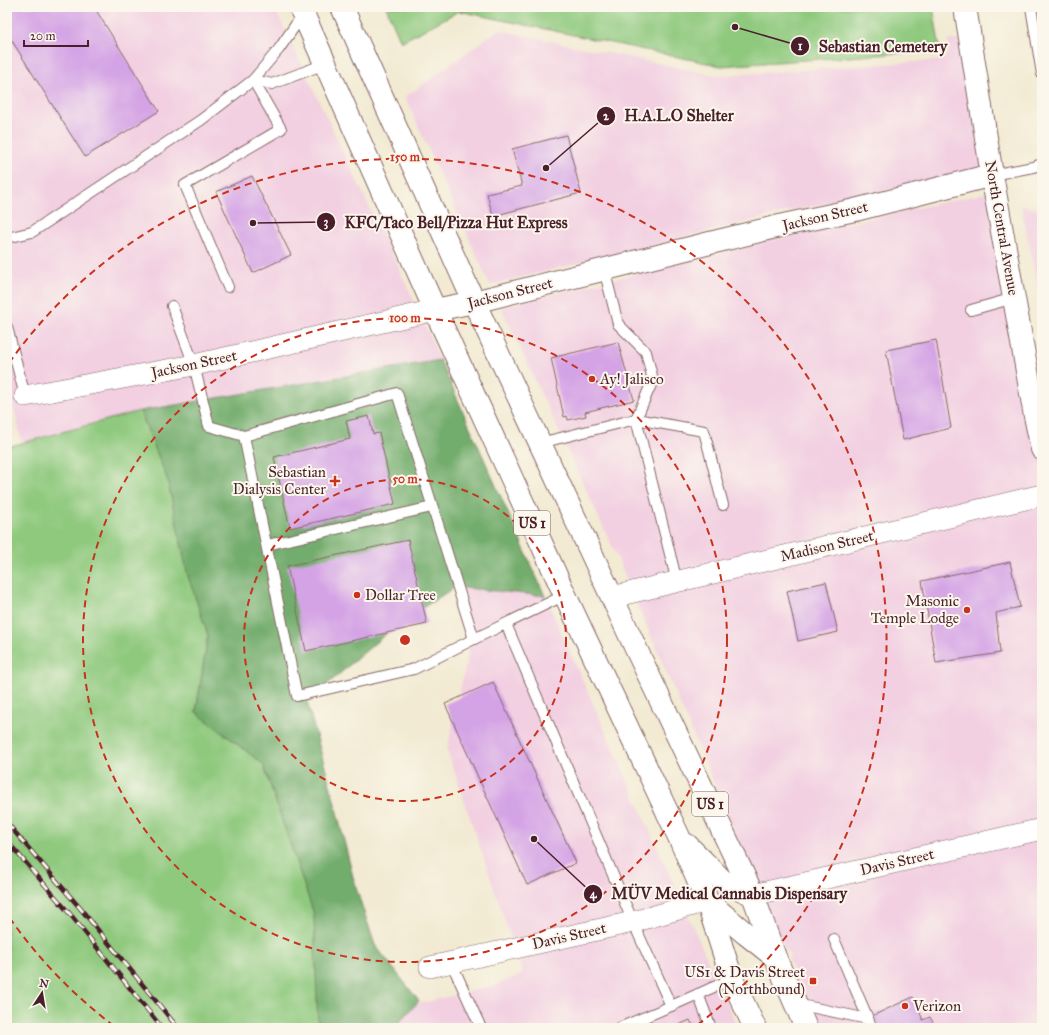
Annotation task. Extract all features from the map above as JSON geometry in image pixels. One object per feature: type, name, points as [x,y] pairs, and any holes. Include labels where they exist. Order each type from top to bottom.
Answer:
[{"type":"main road","name":"US 1","points":[[342,7],[474,302],[753,895],[775,957],[806,1028]]},
{"type":"main road","name":"North Central Avenue","points":[[965,7],[992,175],[1042,449]]},
{"type":"main road","name":"US 1","points":[[302,10],[435,310],[565,595],[679,837],[707,901],[732,979],[755,1028]]},
{"type":"main road","name":"Jackson Street","points":[[435,310],[474,302],[781,226],[854,210],[992,175]]},
{"type":"main road","points":[[679,837],[723,881],[753,895]]},
{"type":"main road","points":[[707,901],[775,957]]},
{"type":"street","name":"Jackson Street","points":[[25,396],[194,364],[435,310]]},
{"type":"street","name":"Madison Street","points":[[612,597],[1042,495]]},
{"type":"street","name":"Davis Street","points":[[753,895],[1042,828]]},
{"type":"street","name":"Davis Street","points":[[430,967],[633,922],[707,901]]},
{"type":"lane","points":[[1031,7],[1042,74]]},
{"type":"lane","points":[[7,238],[32,232],[201,120],[253,80],[279,49],[302,10]]},
{"type":"lane","points":[[253,80],[272,84],[325,64]]},
{"type":"lane","points":[[228,287],[185,185],[281,129],[253,80]]},
{"type":"lane","points":[[992,175],[1037,166],[1042,174]]},
{"type":"lane","points":[[604,269],[618,324],[646,352],[653,380],[636,419],[677,582]]},
{"type":"lane","points":[[971,310],[1014,298]]},
{"type":"lane","points":[[172,306],[194,364],[209,426],[244,436],[397,393],[474,639]]},
{"type":"lane","points":[[7,327],[25,396]]},
{"type":"lane","points":[[540,443],[636,419],[704,431],[723,505]]},
{"type":"lane","points":[[244,436],[297,696],[414,669],[565,595]]},
{"type":"lane","points":[[267,546],[432,507]]},
{"type":"lane","points":[[506,624],[633,922],[671,1006]]},
{"type":"lane","points":[[834,939],[870,1024]]},
{"type":"lane","points":[[451,962],[481,1028]]},
{"type":"lane","points":[[619,1028],[732,979]]},
{"type":"lane","points":[[698,994],[711,1028]]},
{"type":"lane","points":[[796,1004],[870,1024]]},
{"type":"shaded area","points":[[7,7],[274,7],[410,292],[440,360],[140,411],[22,443],[7,380]]},
{"type":"shaded area","points":[[498,30],[719,76],[940,60],[948,54],[948,40],[963,40],[990,167],[787,212],[490,285],[405,97]]},
{"type":"shaded area","points":[[995,191],[1042,423],[1042,1028],[822,1028],[798,981],[788,958],[790,955],[785,949],[614,550],[501,307],[790,236]]},
{"type":"shaded area","points":[[1021,205],[1042,211],[1042,309],[1039,293]]},
{"type":"shaded area","points":[[457,587],[545,596],[738,1028],[394,1028],[416,1004],[494,986],[523,974],[447,750],[470,645]]},
{"type":"green space","points":[[386,7],[933,7],[940,49],[721,66],[459,11],[401,42]]},
{"type":"green space","points":[[440,360],[545,596],[455,587],[396,625],[307,702],[333,796],[355,885],[375,945],[419,1001],[394,1028],[318,1028],[314,914],[263,764],[196,712],[208,635],[188,576],[167,478],[140,411]]},
{"type":"green space","points":[[140,411],[167,478],[188,575],[208,635],[196,712],[263,764],[314,914],[318,1028],[7,1028],[7,447]]},
{"type":"building","points":[[7,7],[94,7],[159,111],[85,157],[7,33]]},
{"type":"building","points":[[566,135],[581,193],[493,216],[487,194],[522,186],[512,149]]},
{"type":"building","points":[[252,176],[291,255],[253,273],[216,192]]},
{"type":"building","points":[[936,340],[951,428],[903,440],[886,350]]},
{"type":"building","name":"Ay! Jalisco","points":[[618,342],[634,400],[585,412],[586,416],[568,420],[567,416],[564,417],[551,358]]},
{"type":"building","name":"Sebastian Dialysis Center","points":[[369,416],[373,434],[379,433],[395,504],[290,528],[274,457],[350,439],[346,421]]},
{"type":"building","name":"Dollar Tree","points":[[408,540],[427,624],[306,651],[287,566]]},
{"type":"building","name":"Masonic Temple Lodge","points":[[1010,562],[1020,607],[996,613],[1000,653],[936,663],[922,581]]},
{"type":"building","points":[[826,582],[838,632],[798,641],[787,591]]},
{"type":"building","points":[[493,682],[576,863],[527,885],[445,704]]},
{"type":"building","name":"Verizon","points":[[913,997],[923,1020],[930,1017],[936,1028],[877,1028],[872,1016]]},
{"type":"building","points":[[690,1020],[694,1028],[672,1028]]},
{"type":"railway","points":[[7,823],[80,908],[178,1028]]},
{"type":"railway","points":[[7,841],[70,914],[162,1028]]},
{"type":"place","name":"Sebastian Cemetery","points":[[735,27]]},
{"type":"place","name":"H.A.L.O Shelter","points":[[546,168]]},
{"type":"place","name":"KFC/Taco Bell/Pizza Hut Express","points":[[253,223]]},
{"type":"place","name":"Ay! Jalisco","points":[[592,379]]},
{"type":"place","name":"Sebastian Dialysis Center","points":[[335,481]]},
{"type":"place","name":"Dollar Tree","points":[[357,595]]},
{"type":"place","name":"Masonic Temple Lodge","points":[[967,610]]},
{"type":"place","name":"MÜV Medical Cannabis Dispensary","points":[[534,839]]},
{"type":"place","name":"US1 & Davis Street (Northbound)","points":[[813,981]]},
{"type":"place","name":"Verizon","points":[[905,1006]]}]
